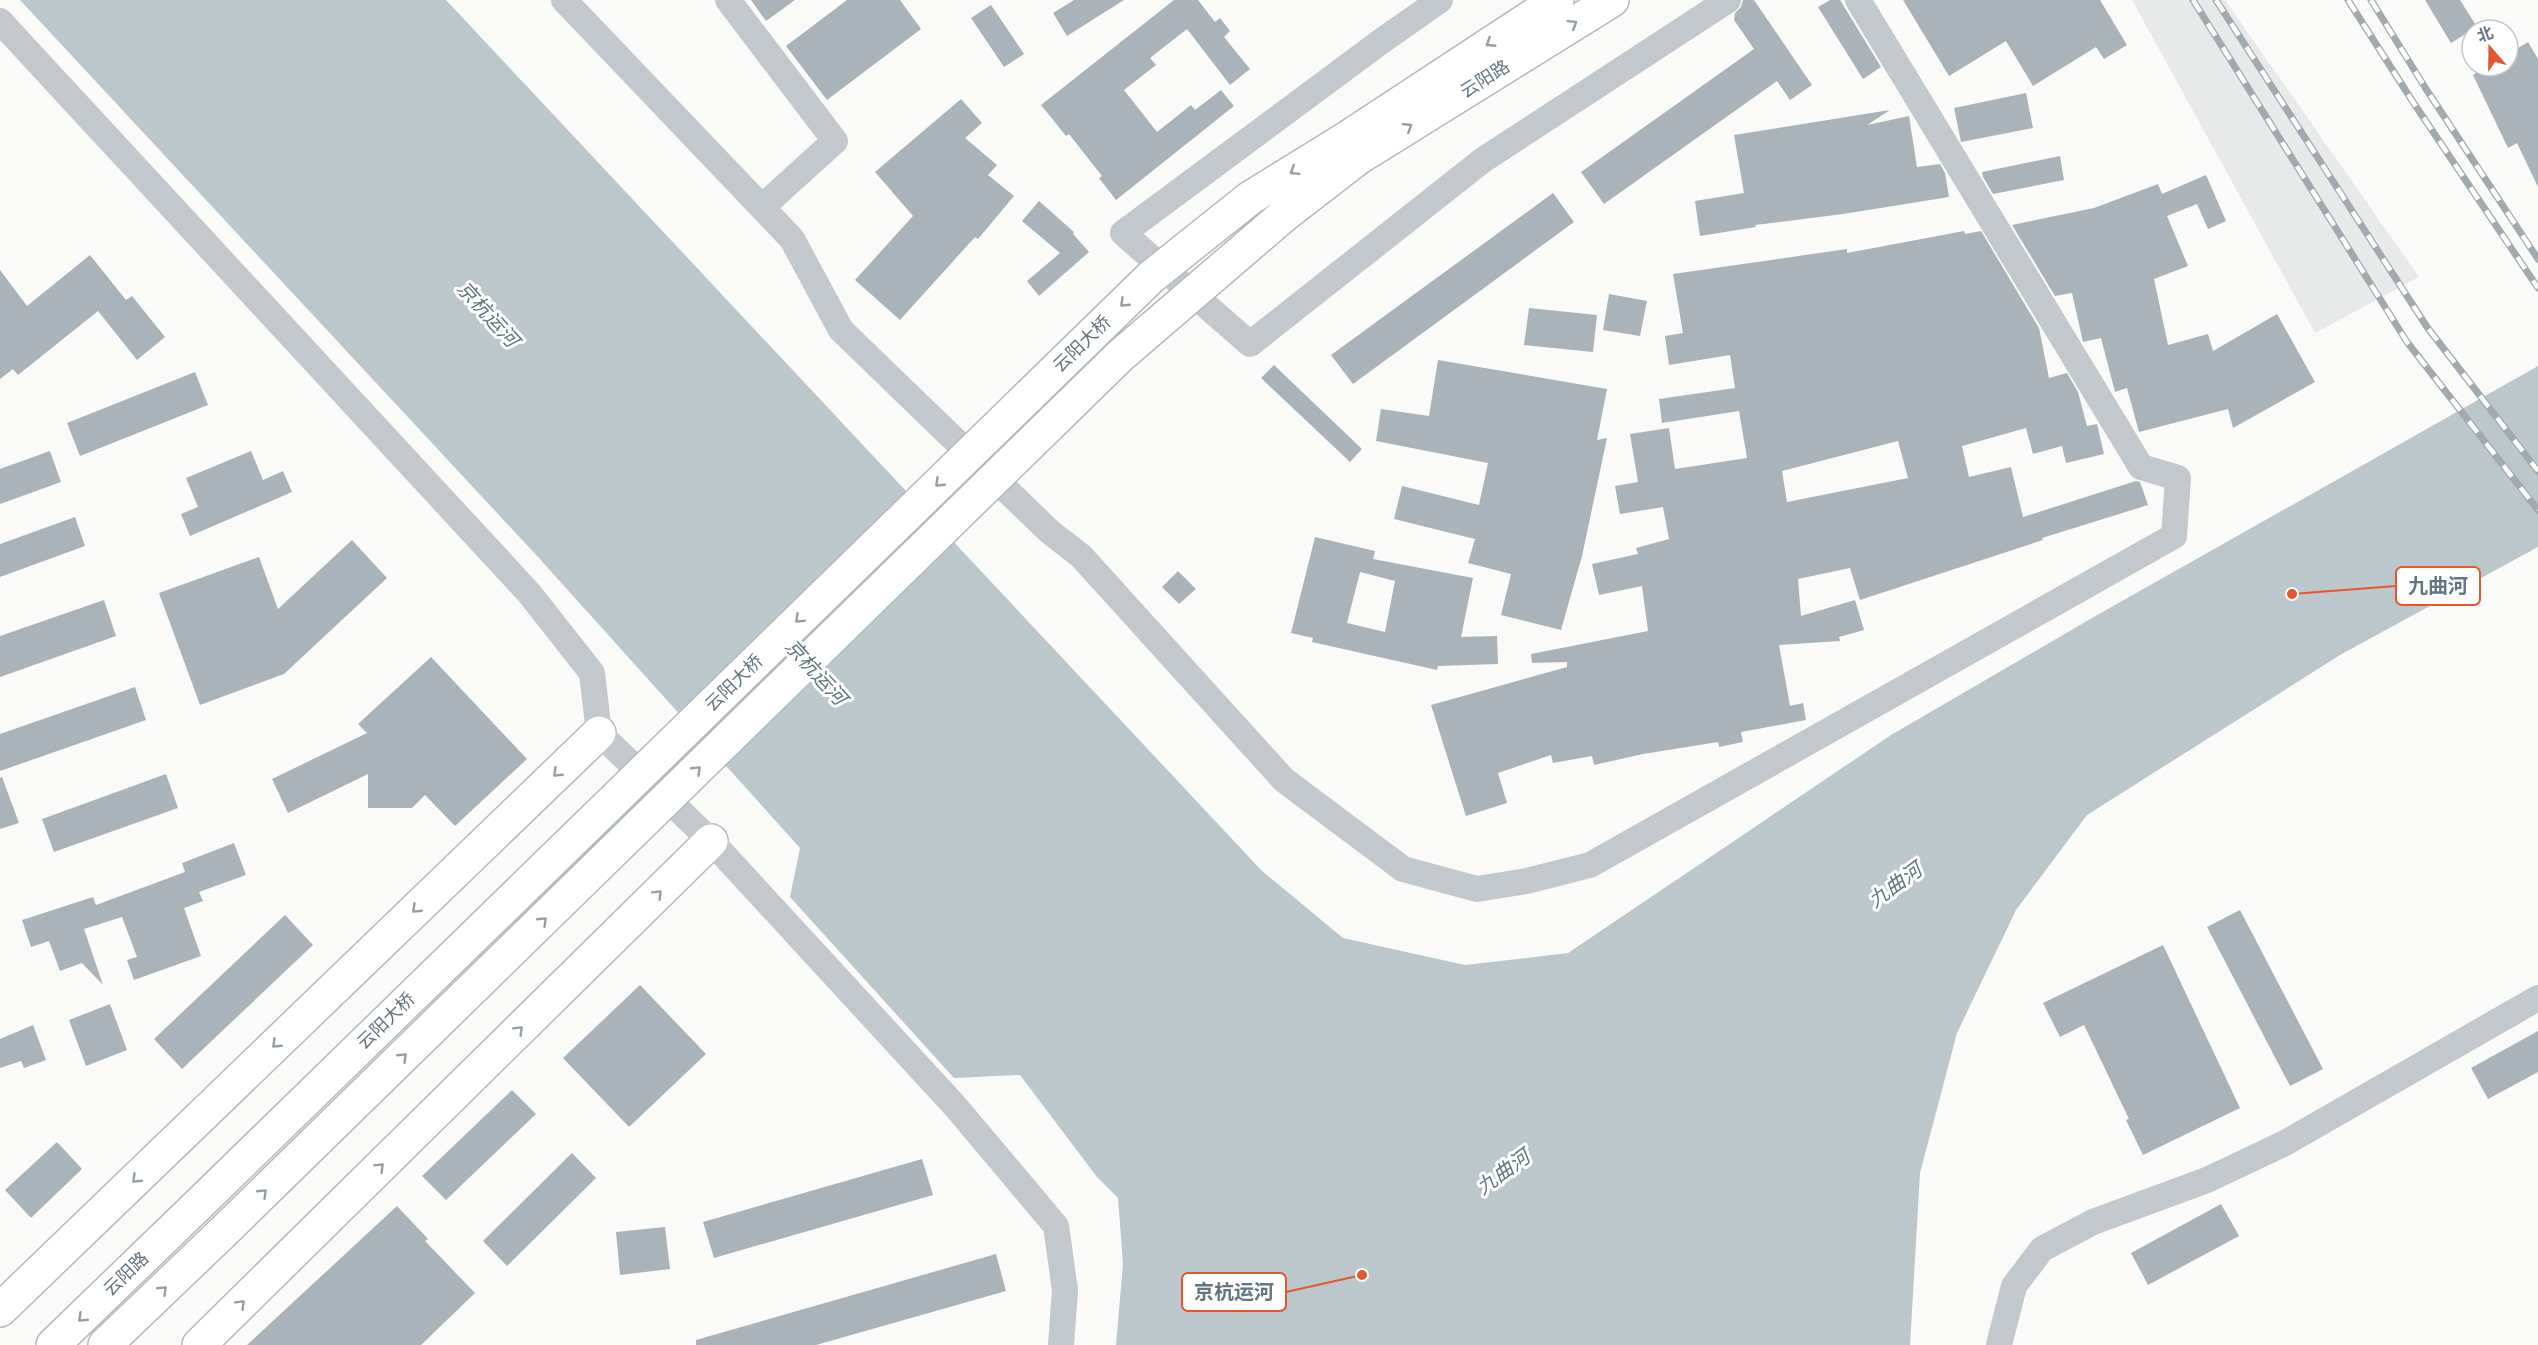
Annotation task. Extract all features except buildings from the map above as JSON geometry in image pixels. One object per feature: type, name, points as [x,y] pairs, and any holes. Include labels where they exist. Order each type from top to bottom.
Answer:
[{"type":"street","points":[[564,0],[792,239],[840,330],[1050,532],[1081,556],[1284,780],[1403,869],[1477,890],[1527,881],[1590,865],[2174,536],[2178,478],[2141,467],[1858,0]]},
{"type":"street","points":[[728,0],[835,141],[762,207]]},
{"type":"street","points":[[1440,0],[1124,233],[1250,344],[1483,159],[1728,0]]},
{"type":"street","name":"云阳路","points":[[1351,149],[1557,0]]},
{"type":"street","name":"云阳路","points":[[1351,149],[1612,0]]},
{"type":"street","points":[[0,21],[529,593],[592,673],[599,733],[711,841],[955,1106],[1056,1226],[1065,1290],[1061,1345]]},
{"type":"street","name":"云阳大桥","points":[[199,1204],[1151,277],[1250,198],[1351,149]]},
{"type":"street","name":"云阳大桥","points":[[221,1233],[1120,356],[1283,216],[1351,149]]},
{"type":"street","points":[[0,1310],[599,733]]},
{"type":"street","points":[[199,1345],[711,841]]},
{"type":"street","points":[[1999,1345],[2014,1286],[2042,1249],[2093,1222],[2207,1180],[2285,1143],[2538,998]]},
{"type":"street","name":"云阳路","points":[[53,1345],[199,1204]]},
{"type":"street","name":"云阳路","points":[[105,1345],[221,1233]]},
{"type":"shaded area","points":[[2132,0],[2225,0],[2419,277],[2315,333]]},
{"type":"water","points":[[20,0],[446,0],[1262,871],[1343,938],[1465,965],[1568,953],[1891,735],[2092,618],[2538,366],[2538,547],[2340,655],[2087,815],[2016,910],[1957,1033],[1920,1173],[1910,1345],[1116,1345],[1123,1264],[1118,1198],[1097,1177],[1020,1075],[954,1078],[790,897],[800,848],[538,557]]},
{"type":"railway","points":[[2193,0],[2407,342],[2538,510]]},
{"type":"railway","points":[[2216,0],[2427,327],[2538,471]]},
{"type":"railway","points":[[2348,0],[2413,102],[2538,288]]},
{"type":"railway","points":[[2371,0],[2426,89],[2538,259]]},
{"type":"place","name":"九曲河","points":[[2292,594]]},
{"type":"place","name":"京杭运河","points":[[1362,1275]]}]
